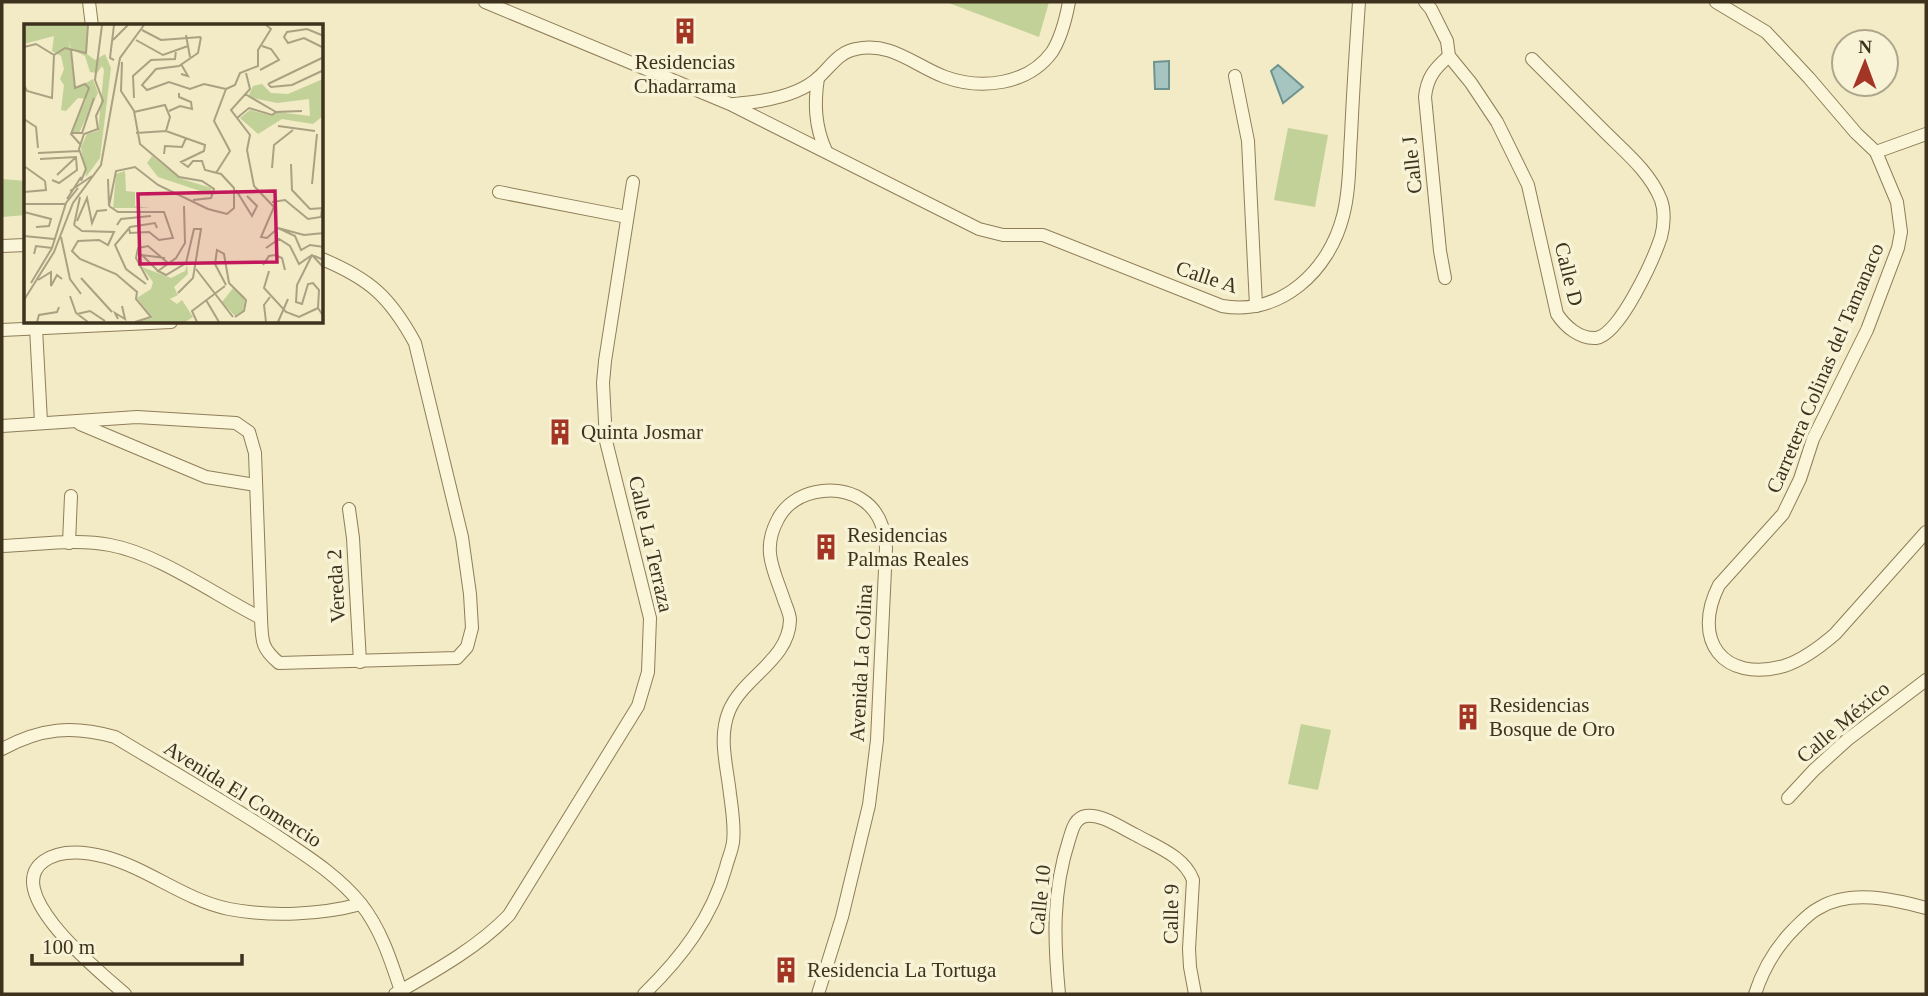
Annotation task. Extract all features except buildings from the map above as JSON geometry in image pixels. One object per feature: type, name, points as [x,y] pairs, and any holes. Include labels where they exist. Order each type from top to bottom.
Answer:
[{"type":"street","points":[[89,2],[92,24]]},
{"type":"street","name":"Calle A","points":[[485,2],[730,104],[979,229],[1003,235],[1043,235],[1222,306],[1241,309],[1287,295],[1311,275],[1331,249],[1347,197],[1359,2]]},
{"type":"street","points":[[730,104],[753,103],[798,90],[818,78],[840,56],[853,49],[868,47],[897,52],[943,76],[962,82],[1003,82],[1024,76],[1040,65],[1052,51],[1065,22],[1069,2]]},
{"type":"street","name":"Calle D","points":[[1425,2],[1447,41],[1449,56],[1497,122],[1528,185],[1557,314],[1565,326],[1596,338],[1608,331],[1634,298],[1661,236],[1664,219],[1662,203],[1648,175],[1532,59]]},
{"type":"street","name":"Carretera Colinas del Tamanaco","points":[[1716,2],[1766,32],[1876,152],[1900,215],[1901,232],[1898,248],[1867,330],[1813,439],[1800,479],[1783,514],[1719,585],[1713,598],[1707,624],[1714,647],[1720,657],[1743,668],[1770,669],[1795,662],[1835,634],[1926,533]]},
{"type":"street","name":"Calle J","points":[[1444,278],[1425,97],[1426,82],[1449,56]]},
{"type":"street","points":[[1235,76],[1248,141],[1256,306]]},
{"type":"street","points":[[818,78],[816,116],[826,151]]},
{"type":"street","points":[[1876,152],[1926,134]]},
{"type":"street","name":"Calle La Terraza","points":[[398,993],[431,975],[494,931],[509,915],[638,706],[648,672],[650,618],[606,441],[603,383],[633,182]]},
{"type":"street","points":[[499,192],[627,217]]},
{"type":"street","points":[[2,246],[24,245]]},
{"type":"street","points":[[2,426],[137,418],[236,423],[249,432],[255,453],[262,644],[269,654],[279,663],[457,659],[467,647],[472,628],[470,594],[462,537],[415,343],[383,295],[367,282],[324,260]]},
{"type":"street","points":[[2,330],[126,324]]},
{"type":"street","points":[[36,328],[41,422]]},
{"type":"street","points":[[76,422],[206,477],[256,485]]},
{"type":"street","name":"Avenida La Colina","points":[[645,994],[689,945],[705,921],[724,875],[733,841],[730,793],[724,765],[724,727],[734,700],[780,649],[790,620],[768,556],[778,519],[787,507],[802,498],[817,491],[832,490],[848,492],[874,509],[885,533],[886,548],[877,740],[869,805],[842,917],[818,994]]},
{"type":"street","points":[[69,543],[71,496]]},
{"type":"street","name":"Vereda 2","points":[[349,509],[360,662]]},
{"type":"street","points":[[2,547],[69,543],[108,544],[132,551],[261,618]]},
{"type":"street","name":"Calle México","points":[[1788,798],[1847,740],[1926,680]]},
{"type":"street","name":"Avenida El Comercio","points":[[2,749],[40,732],[91,730],[115,737],[296,849],[334,876],[361,904],[374,925],[389,956],[398,993]]},
{"type":"street","name":"Calle 10","points":[[1059,994],[1055,952],[1055,901],[1074,823],[1085,816]]},
{"type":"street","name":"Calle 9","points":[[1085,816],[1103,818],[1177,857],[1189,870],[1193,880],[1190,967],[1195,994]]},
{"type":"street","points":[[125,994],[61,937],[38,900],[30,878],[33,869],[49,857],[75,853],[107,858],[133,867],[208,903],[231,909],[291,913],[341,909],[361,904]]},
{"type":"street","points":[[1755,994],[1760,978],[1781,942],[1817,908],[1832,901],[1862,898],[1926,908]]},
{"type":"green space","points":[[946,2],[1049,2],[1039,37]]},
{"type":"green space","points":[[1288,128],[1328,135],[1315,207],[1274,200]]},
{"type":"green space","points":[[2,179],[24,181],[24,215],[2,217]]},
{"type":"green space","points":[[1301,724],[1331,730],[1318,790],[1288,784]]},
{"type":"water","points":[[1169,61],[1169,89],[1155,89],[1154,62]]},
{"type":"water","points":[[1278,65],[1303,87],[1283,103],[1271,71]]},
{"type":"place","name":"Residencias Chadarrama","points":[[685,31]]},
{"type":"place","name":"Quinta Josmar","points":[[560,432]]},
{"type":"place","name":"Residencias Palmas Reales","points":[[826,547]]},
{"type":"place","name":"Residencias Bosque de Oro","points":[[1468,717]]},
{"type":"place","name":"Residencia La Tortuga","points":[[786,970]]}]
